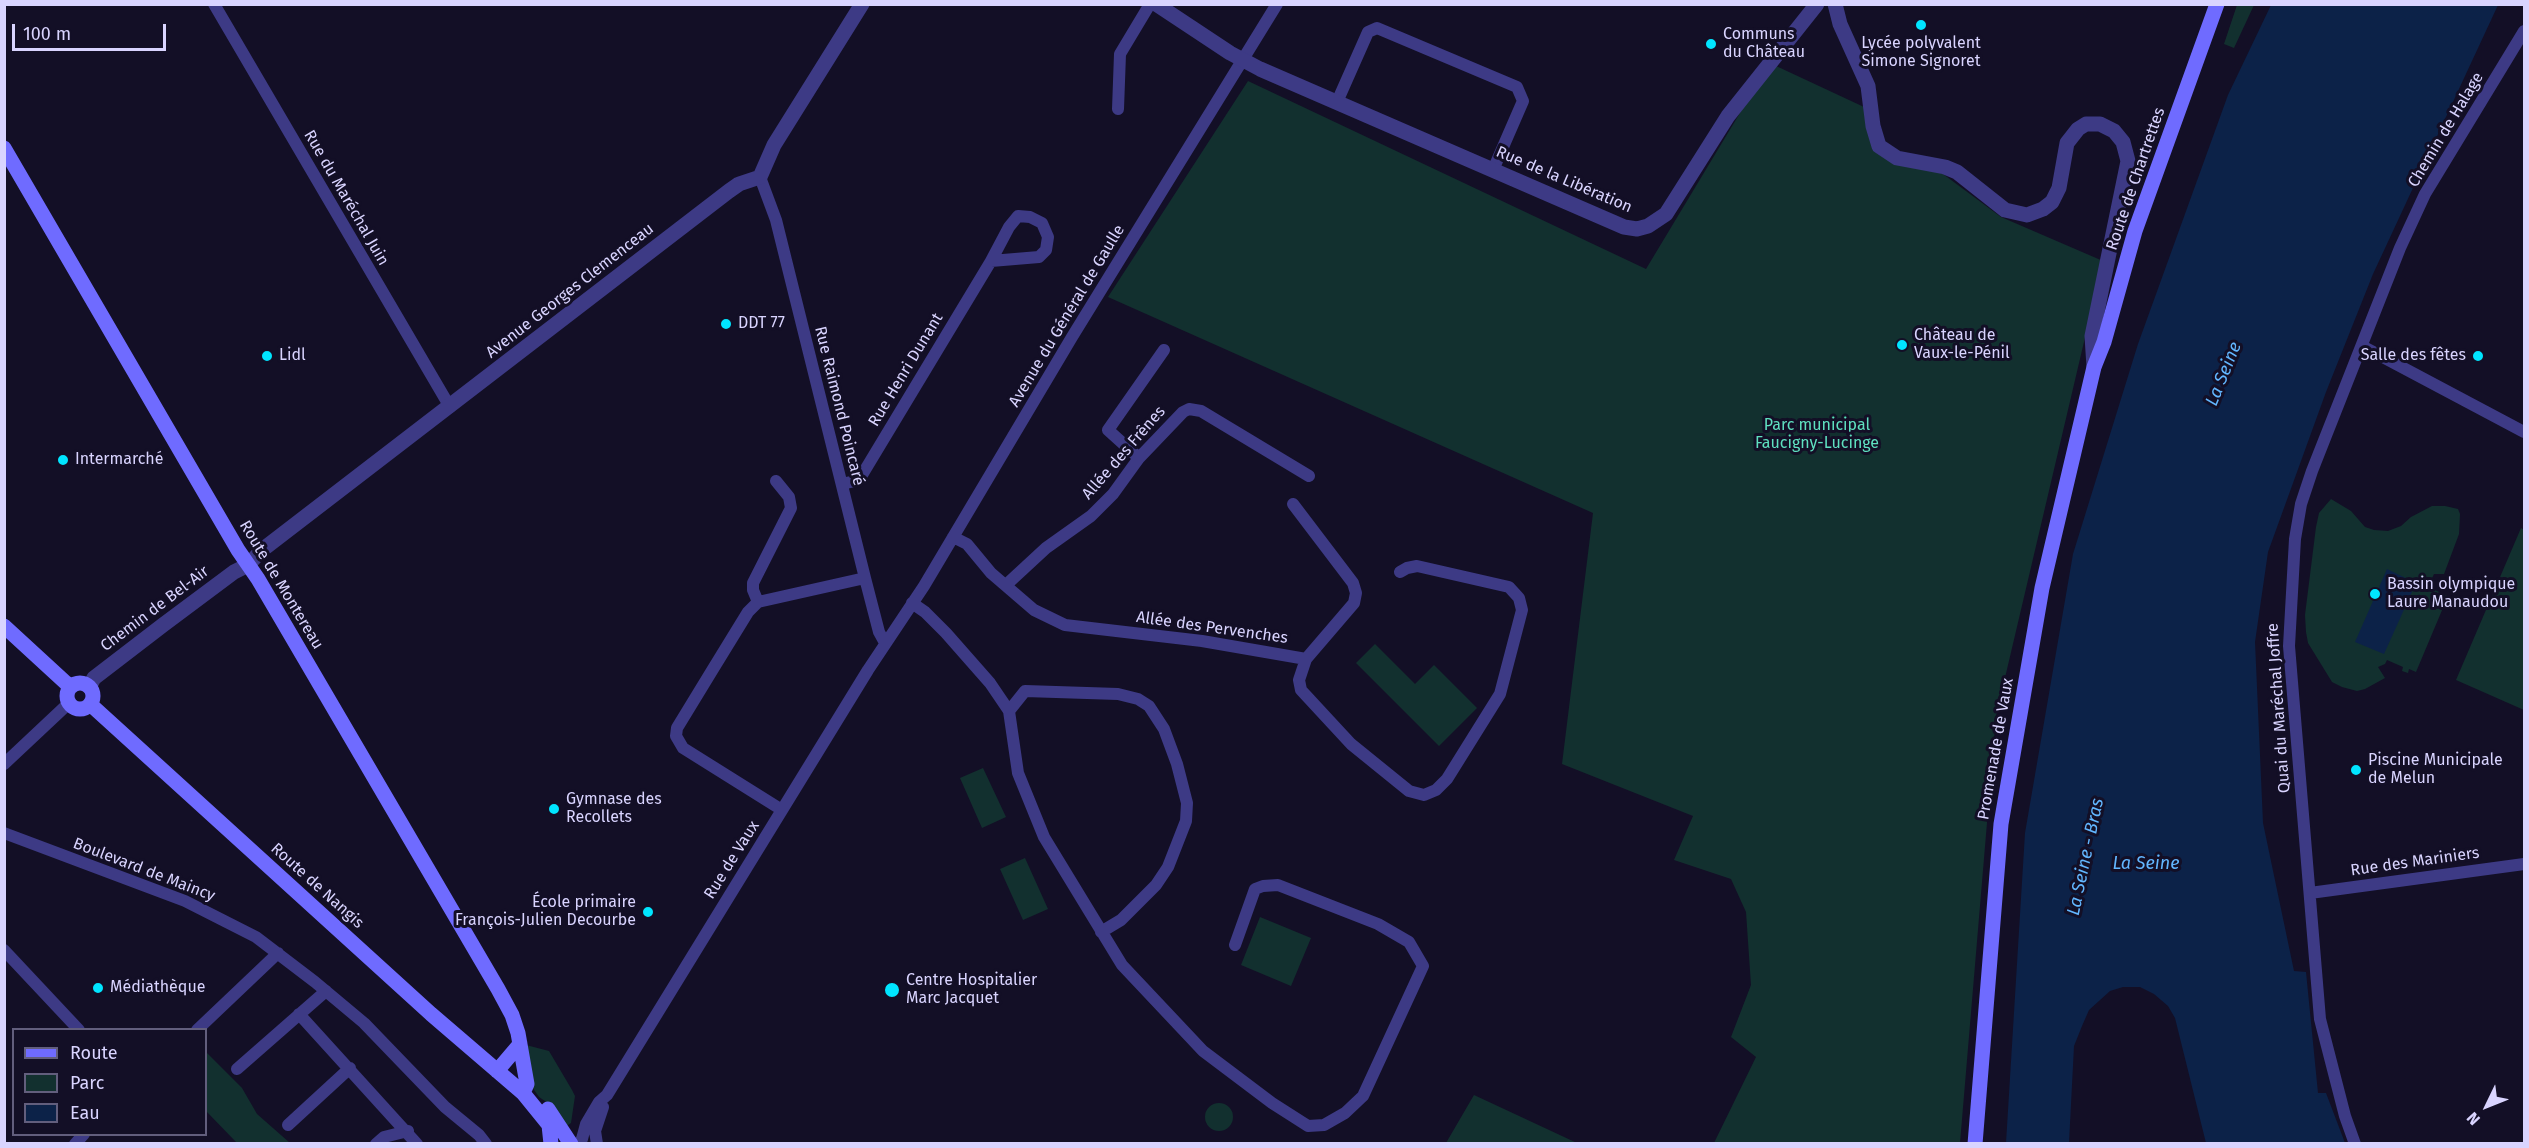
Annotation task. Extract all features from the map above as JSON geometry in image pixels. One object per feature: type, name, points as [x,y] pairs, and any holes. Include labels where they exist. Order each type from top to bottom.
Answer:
[{"type":"main road","name":"Route de Chartrettes","points":[[2094,367],[2104,342],[2138,222],[2217,4]]},
{"type":"main road","name":"Route de Montereau","points":[[4,148],[498,989],[512,1015],[520,1044],[527,1084],[523,1093]]},
{"type":"main road","name":"Promenade de Vaux","points":[[1975,1143],[2001,824],[2042,588],[2094,367]]},
{"type":"main road","points":[[4,626],[66,683],[72,686],[82,684],[89,687],[93,696],[90,704],[80,709],[69,704],[68,692],[72,686]]},
{"type":"main road","name":"Route de Nangis","points":[[90,704],[422,1006],[523,1093],[547,1108],[572,1143]]},
{"type":"main road","points":[[497,1071],[520,1044]]},
{"type":"main road","name":"Route de Nangis","points":[[523,1093],[549,1125],[551,1143]]},
{"type":"street","name":"Rue du Maréchal Juin","points":[[214,4],[450,407]]},
{"type":"street","points":[[760,177],[774,145],[862,4]]},
{"type":"street","points":[[1118,109],[1120,54],[1150,4]]},
{"type":"street","name":"Rue de la Libération","points":[[1156,4],[1243,60],[1493,170],[1624,226],[1637,229],[1648,226],[1666,214],[1728,117],[1817,4]]},
{"type":"street","name":"Avenue du Général de Gaulle","points":[[885,643],[954,537],[1072,337],[1277,4]]},
{"type":"street","points":[[1835,4],[1840,24],[1868,86],[1873,126],[1880,146],[1898,158],[1945,167],[1957,172],[2005,210],[2027,215],[2043,209],[2052,202],[2059,188],[2067,143],[2078,129],[2086,124],[2100,124],[2114,131],[2123,142],[2128,161],[2092,336],[2094,367]]},
{"type":"street","points":[[1337,102],[1368,32],[1377,28],[1517,87],[1523,100],[1493,170]]},
{"type":"street","name":"Chemin de Halage","points":[[2400,248],[2426,194],[2524,31]]},
{"type":"street","name":"Avenue Georges Clemenceau","points":[[248,566],[262,550],[729,191],[739,184],[760,177]]},
{"type":"street","name":"Rue Raimond Poincaré","points":[[760,177],[776,220],[865,578],[879,632],[885,643]]},
{"type":"street","name":"Rue Henri Dunant","points":[[842,484],[859,480],[991,261],[1009,227],[1018,216],[1030,217],[1042,223],[1047,237],[1046,250],[1039,257],[991,261]]},
{"type":"street","name":"Quai du Maréchal Joffre","points":[[2355,1143],[2345,1116],[2320,1018],[2289,646],[2295,539],[2301,504],[2400,248]]},
{"type":"street","points":[[2362,346],[2524,432]]},
{"type":"street","points":[[1139,458],[1108,430],[1164,350]]},
{"type":"street","name":"Allée des Frênes","points":[[1006,585],[1046,548],[1091,516],[1113,494],[1139,458],[1179,415],[1190,409],[1201,411],[1310,476]]},
{"type":"street","points":[[758,602],[753,583],[791,508],[789,497],[776,481]]},
{"type":"street","name":"Allée des Pervenches","points":[[954,537],[967,543],[991,573],[1034,610],[1065,625],[1202,641],[1306,659],[1354,603],[1356,593],[1353,583],[1293,504]]},
{"type":"street","name":"Chemin de Bel-Air","points":[[89,687],[94,678],[163,625],[234,572],[248,566]]},
{"type":"street","points":[[1306,659],[1299,680],[1301,690],[1351,744],[1409,791],[1424,795],[1436,790],[1447,779],[1500,694],[1522,610],[1519,598],[1509,587],[1417,566],[1400,572]]},
{"type":"street","points":[[782,810],[683,748],[676,736],[677,728],[748,612],[758,602],[865,578]]},
{"type":"street","points":[[912,603],[925,612],[946,633],[1010,711],[1018,773],[1040,826],[1122,965],[1203,1051],[1272,1103],[1308,1126],[1324,1125],[1345,1113],[1363,1096],[1423,966],[1409,942],[1378,924],[1278,885],[1263,886],[1255,890],[1235,945]]},
{"type":"street","name":"Rue de Vaux","points":[[578,1143],[582,1139],[586,1124],[595,1108],[607,1095],[885,643]]},
{"type":"street","points":[[1010,711],[1024,691],[1118,694],[1138,699],[1149,706],[1164,729],[1177,764],[1187,803],[1185,821],[1168,867],[1156,885],[1121,920],[1101,932]]},
{"type":"street","points":[[4,764],[69,704]]},
{"type":"street","name":"Boulevard de Maincy","points":[[4,833],[185,901],[241,929],[278,953],[364,1023],[445,1107],[484,1141],[494,1143]]},
{"type":"street","name":"Rue des Mariniers","points":[[2310,893],[2524,864]]},
{"type":"street","points":[[4,950],[78,1028]]},
{"type":"street","points":[[198,1028],[278,953]]},
{"type":"street","points":[[237,1069],[326,991]]},
{"type":"street","points":[[299,1014],[417,1143]]},
{"type":"street","points":[[288,1125],[350,1068]]},
{"type":"street","name":"Rue de Vaux","points":[[597,1143],[595,1131],[607,1095]]},
{"type":"street","points":[[376,1143],[384,1137],[408,1131]]},
{"type":"green space","points":[[2237,5],[2254,5],[2234,48],[2224,44]]},
{"type":"green space","name":"Parc municipal Faucigny-Lucinge","points":[[1774,65],[1864,107],[1875,149],[1943,174],[2001,217],[2103,261],[1996,716],[1960,1143],[1714,1143],[1756,1057],[1731,1037],[1751,985],[1746,912],[1731,879],[1674,860],[1693,816],[1562,764],[1593,513],[1108,297],[1248,81],[1646,269],[1752,93]]},
{"type":"green space","name":"Bassin olympique Laure Manaudou","points":[[2331,499],[2351,511],[2365,527],[2374,530],[2388,531],[2401,526],[2411,517],[2432,506],[2458,509],[2460,514],[2459,534],[2444,574],[2434,574],[2428,587],[2448,596],[2416,672],[2409,669],[2408,673],[2402,671],[2403,667],[2387,660],[2385,664],[2378,667],[2385,678],[2357,691],[2332,682],[2308,643],[2306,632],[2305,615],[2316,527],[2319,513]]},
{"type":"green space","points":[[2521,528],[2524,530],[2524,710],[2456,680]]},
{"type":"green space","points":[[1375,644],[1415,684],[1434,665],[1477,708],[1439,746],[1356,663]]},
{"type":"green space","points":[[983,768],[1006,817],[982,828],[960,778]]},
{"type":"green space","points":[[1025,858],[1048,909],[1023,920],[1000,869]]},
{"type":"green space","points":[[1260,917],[1311,938],[1291,986],[1241,965]]},
{"type":"green space","points":[[526,1045],[549,1051],[575,1096],[571,1123],[565,1127],[554,1107],[539,1097],[530,1084]]},
{"type":"green space","points":[[207,1053],[242,1088],[257,1114],[290,1143],[237,1143],[207,1112]]},
{"type":"green space","points":[[1474,1095],[1577,1143],[1446,1143]]},
{"type":"green space","points":[[1219,1103],[1229,1107],[1233,1117],[1229,1127],[1219,1131],[1209,1127],[1205,1117],[1209,1107]]},
{"type":"water","name":"La Seine","points":[[2271,5],[2498,5],[2373,274],[2326,392],[2268,552],[2255,642],[2263,823],[2294,971],[2306,972],[2318,1093],[2326,1093],[2345,1143],[2206,1143],[2175,1018],[2168,1006],[2154,994],[2140,987],[2123,987],[2110,991],[2089,1010],[2074,1046],[2069,1143],[2006,1143],[2025,833],[2073,554],[2138,344],[2228,95]]},
{"type":"water","points":[[2387,569],[2416,583],[2384,654],[2355,642]]},
{"type":"place","name":"Lycée polyvalent Simone Signoret","points":[[1921,25]]},
{"type":"place","name":"Communs du Château","points":[[1711,44]]},
{"type":"place","name":"DDT 77","points":[[726,324]]},
{"type":"place","name":"Château de Vaux-le-Pénil","points":[[1902,345]]},
{"type":"place","name":"Lidl","points":[[267,356]]},
{"type":"place","name":"Salle des fêtes","points":[[2478,356]]},
{"type":"place","name":"Intermarché","points":[[63,460]]},
{"type":"place","name":"Bassin olympique Laure Manaudou","points":[[2375,594]]},
{"type":"place","name":"Piscine Municipale de Melun","points":[[2356,770]]},
{"type":"place","name":"Gymnase des Recollets","points":[[554,809]]},
{"type":"place","name":"École primaire François-Julien Decourbe","points":[[648,912]]},
{"type":"place","name":"Médiathèque","points":[[98,988]]},
{"type":"place","name":"Centre Hospitalier Marc Jacquet","points":[[892,990]]},
{"type":"water label","name":"La Seine - Bras","points":[[2086,857]]}]
